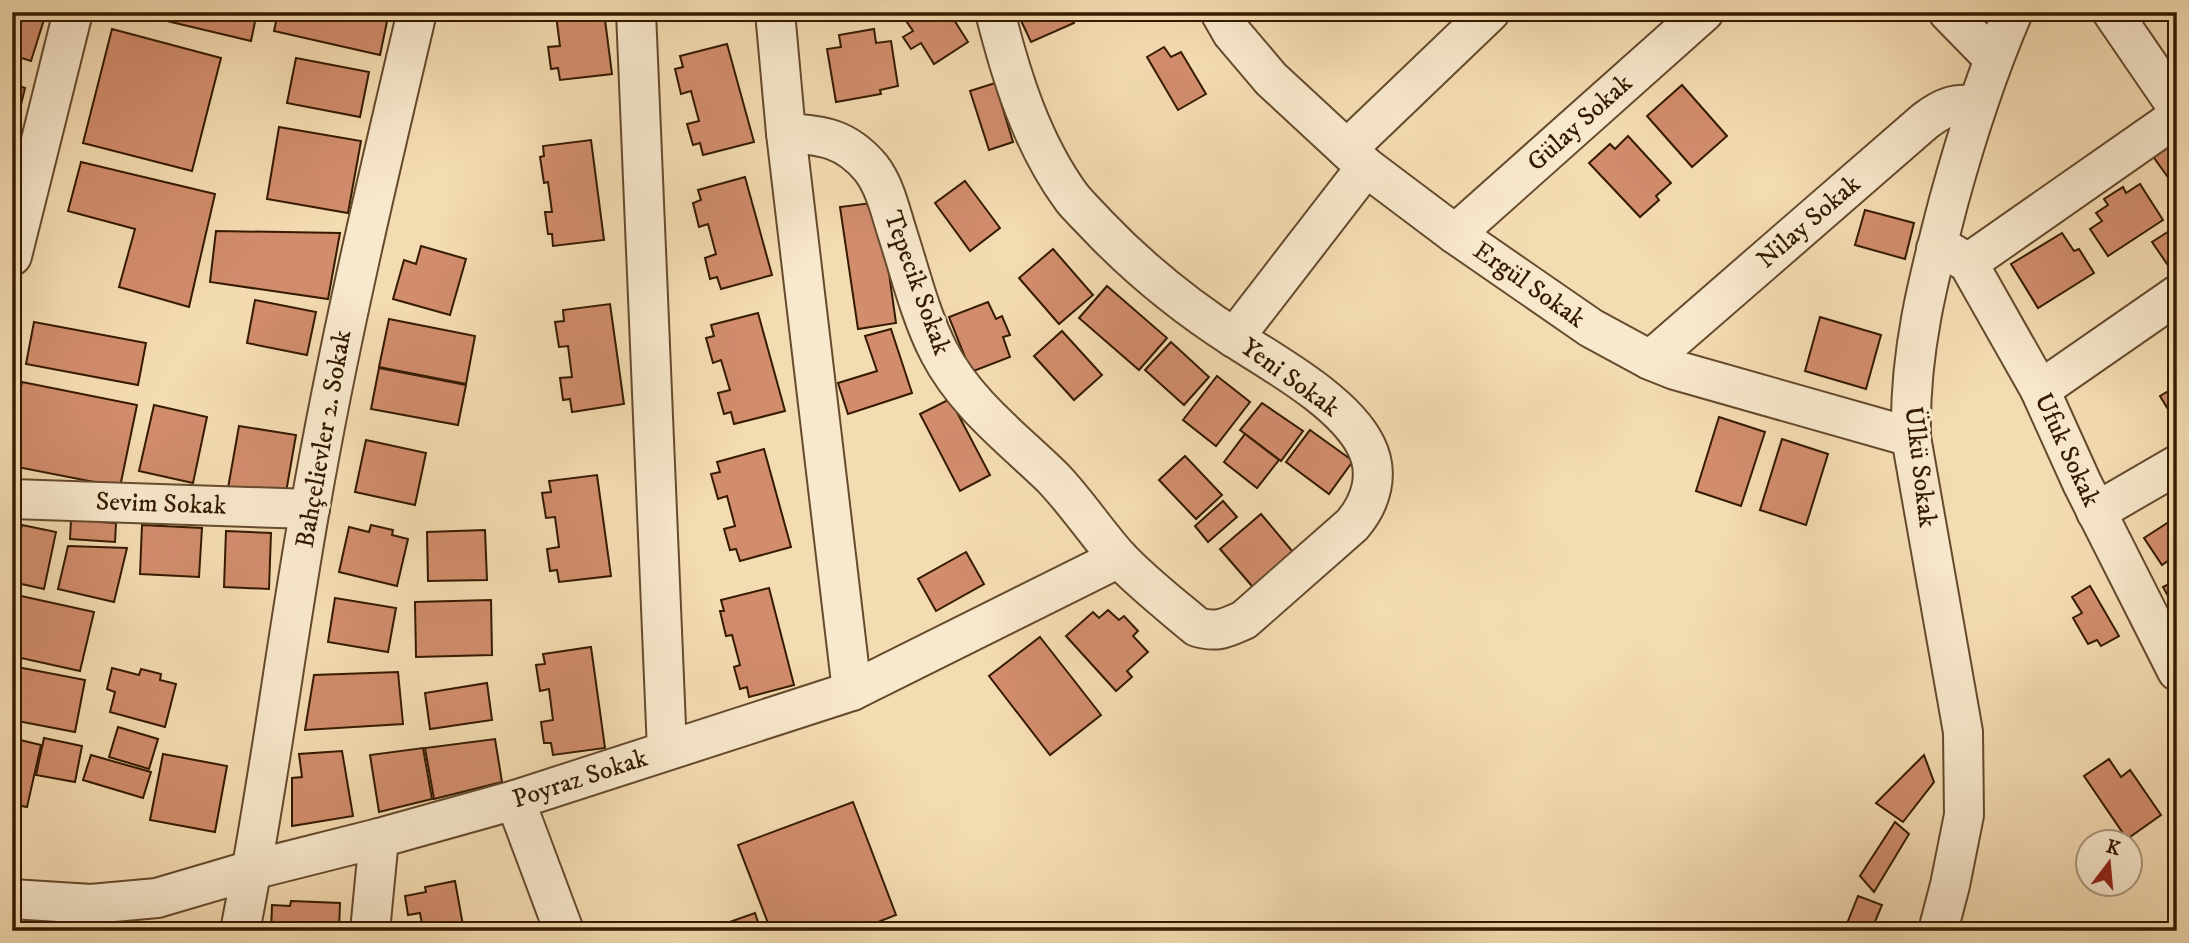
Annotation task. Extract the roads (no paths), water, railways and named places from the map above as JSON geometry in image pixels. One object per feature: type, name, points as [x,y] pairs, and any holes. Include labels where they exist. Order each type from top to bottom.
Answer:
[{"type":"street","points":[[12,256],[73,12]]},
{"type":"street","name":"Bahçelievler 2. Sokak","points":[[240,931],[310,509],[351,292],[417,12]]},
{"type":"street","points":[[636,12],[667,750]]},
{"type":"street","points":[[775,12],[786,133],[852,691]]},
{"type":"street","name":"Yeni Sokak","points":[[995,12],[1025,111],[1047,158],[1072,198],[1116,246],[1160,284],[1326,401],[1359,435],[1367,447],[1373,470],[1371,495],[1364,510],[1352,524],[1244,620],[1222,629],[1209,631],[1197,627],[1119,558]]},
{"type":"street","name":"Ergül Sokak","points":[[1220,12],[1238,41],[1271,79],[1356,158],[1455,234],[1591,328],[1650,360],[1675,370],[1911,437]]},
{"type":"street","points":[[1234,338],[1356,158],[1490,12]]},
{"type":"street","name":"Gülay Sokak","points":[[1455,234],[1704,12]]},
{"type":"street","points":[[1948,12],[1993,58]]},
{"type":"street","name":"Ülkü Sokak","points":[[1938,931],[1964,815],[1963,732],[1911,437],[1913,360],[1952,256],[1976,106],[2013,12]]},
{"type":"street","points":[[2112,12],[2177,107]]},
{"type":"street","name":"Nilay Sokak","points":[[1650,360],[1940,109],[1952,105],[1976,106]]},
{"type":"street","points":[[1952,256],[2177,117]]},
{"type":"street","name":"Tepecik Sokak","points":[[786,133],[837,140],[859,156],[871,169],[885,194],[927,324],[953,375],[983,413],[1055,481],[1119,558]]},
{"type":"street","name":"Ufuk Sokak","points":[[1952,256],[2040,390],[2096,512],[2177,671]]},
{"type":"street","points":[[2040,390],[2177,295]]},
{"type":"street","points":[[2096,512],[2177,465]]},
{"type":"street","name":"Sevim Sokak","points":[[12,499],[310,509]]},
{"type":"street","name":"Poyraz Sokak","points":[[12,899],[91,904],[158,898],[252,870],[516,800],[852,691],[1119,558]]},
{"type":"street","points":[[516,800],[564,931]]},
{"type":"street","points":[[370,931],[379,838]]}]
